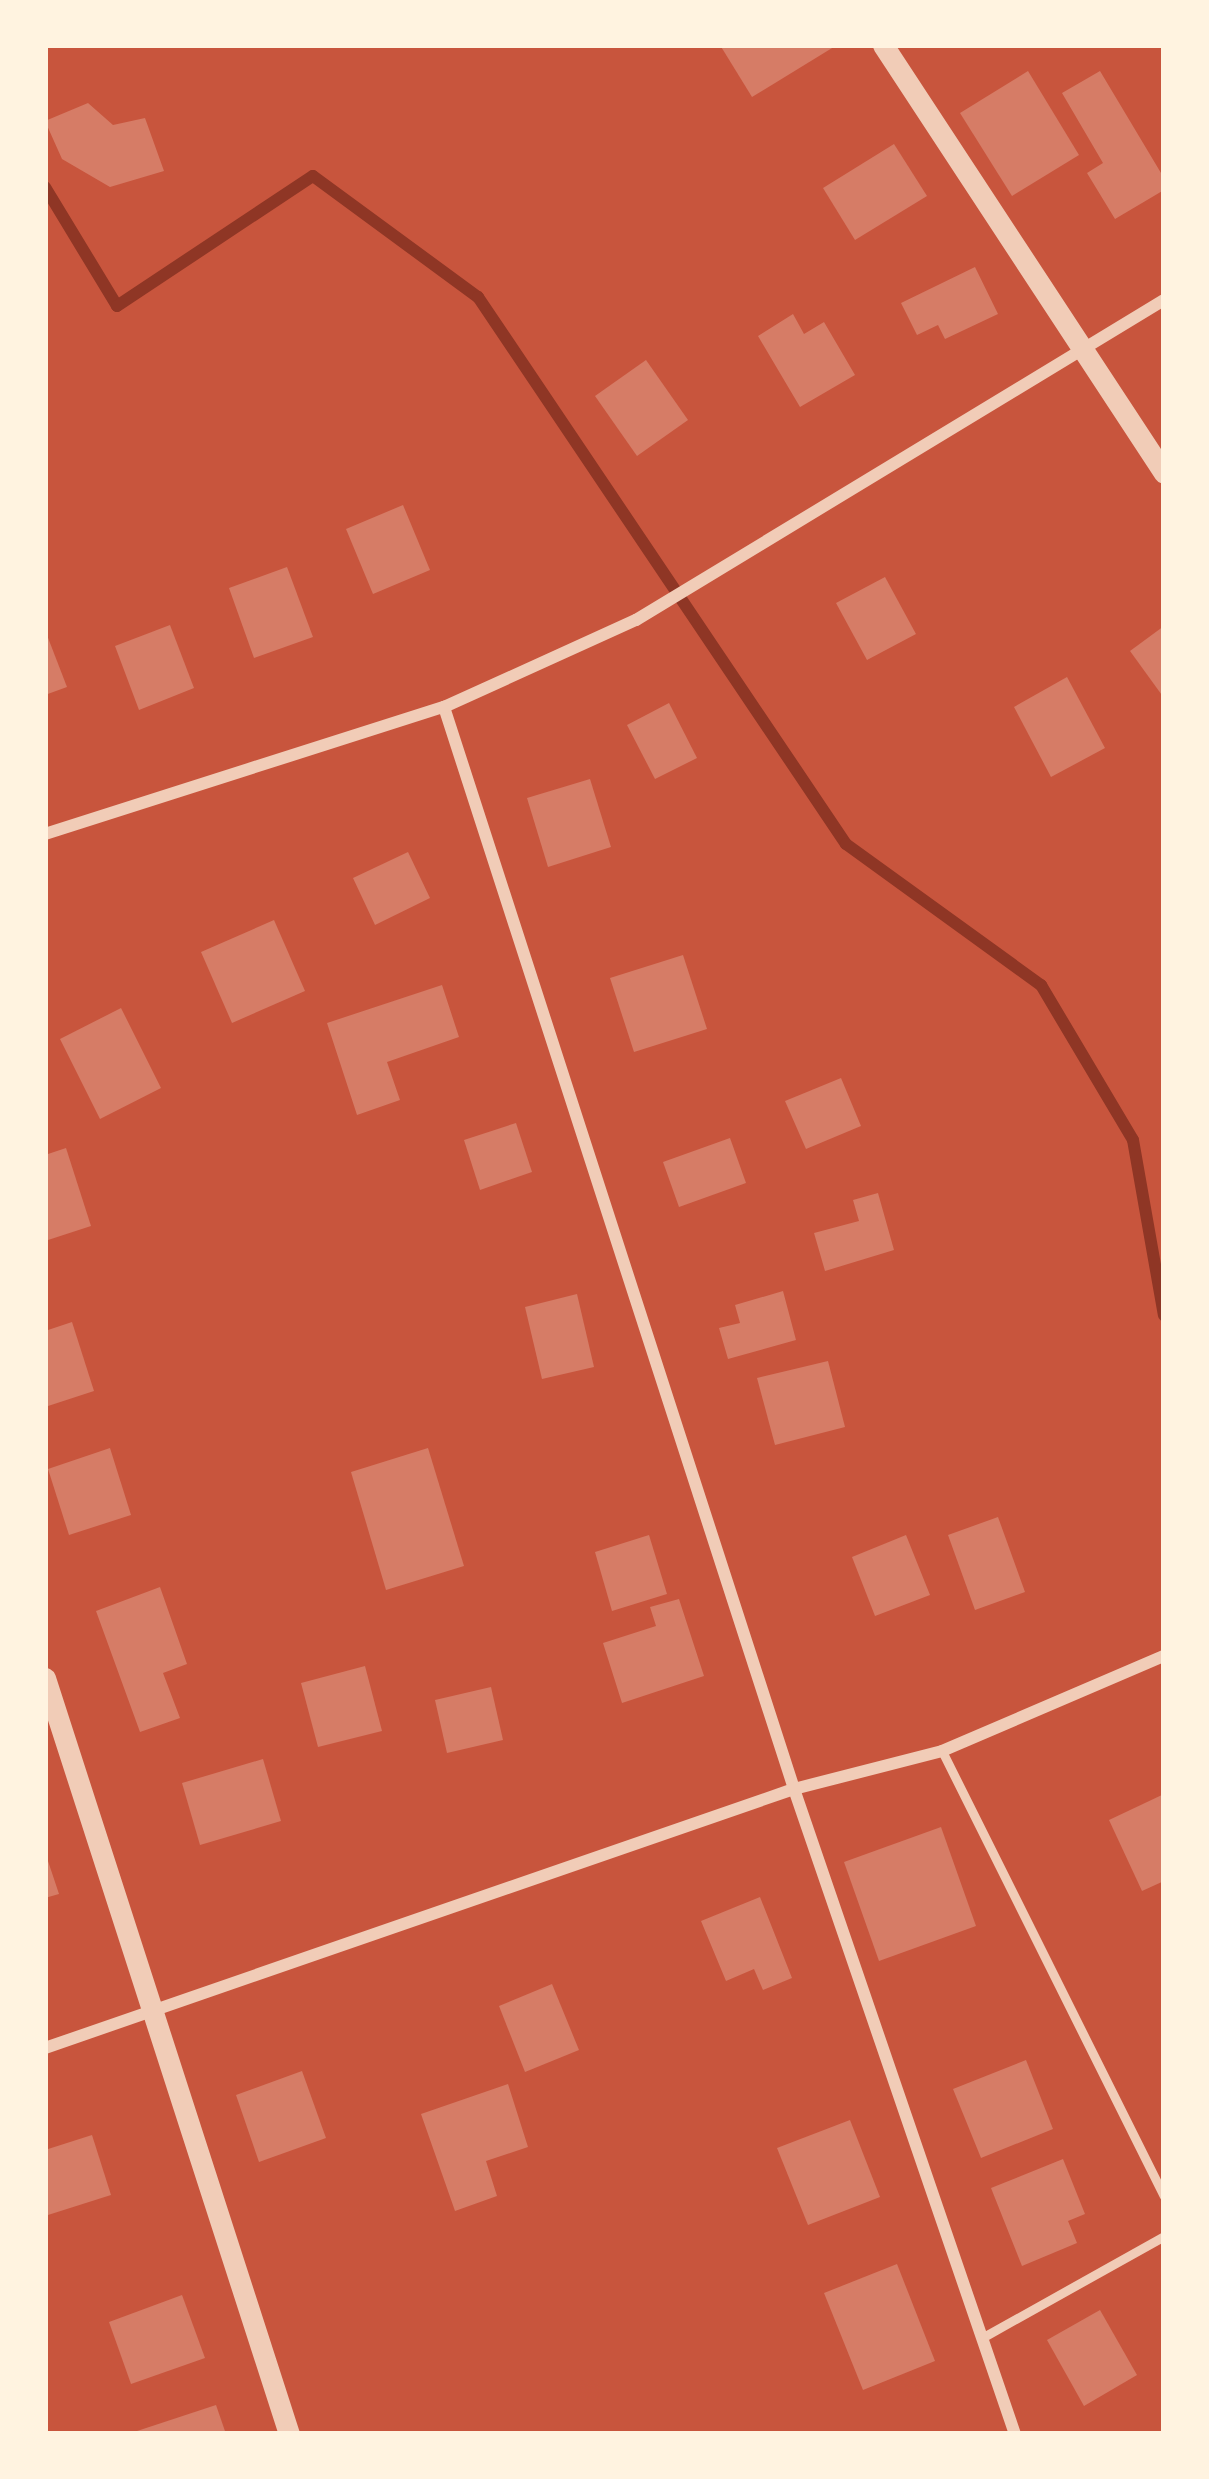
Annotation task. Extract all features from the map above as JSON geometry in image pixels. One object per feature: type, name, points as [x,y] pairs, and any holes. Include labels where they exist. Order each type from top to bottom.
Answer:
[{"type":"street","points":[[883,45],[1077,350],[1164,472]]},
{"type":"street","points":[[45,834],[444,707],[636,620],[1164,300]]},
{"type":"street","points":[[444,707],[794,1789],[987,2335],[1015,2434]]},
{"type":"street","points":[[45,2048],[794,1789],[942,1751],[1164,1656]]},
{"type":"street","points":[[45,1678],[158,2011],[289,2434]]},
{"type":"lane","points":[[942,1751],[1164,2196]]},
{"type":"lane","points":[[987,2335],[1164,2236]]},
{"type":"building","points":[[720,45],[837,45],[752,97]]},
{"type":"building","points":[[1028,71],[1079,155],[1012,196],[960,113]]},
{"type":"building","points":[[1100,71],[1164,178],[1164,190],[1115,219],[1087,173],[1103,163],[1062,93]]},
{"type":"building","points":[[88,103],[113,125],[145,118],[164,171],[110,187],[62,159],[45,121]]},
{"type":"building","points":[[894,144],[927,196],[855,240],[823,188]]},
{"type":"building","points":[[975,267],[998,314],[945,339],[938,325],[917,335],[901,303]]},
{"type":"building","points":[[793,314],[804,334],[824,322],[855,375],[800,407],[758,336]]},
{"type":"building","points":[[646,360],[688,420],[637,456],[595,396]]},
{"type":"building","points":[[403,505],[430,570],[373,594],[346,529]]},
{"type":"building","points":[[287,567],[313,637],[254,658],[229,588]]},
{"type":"building","points":[[885,577],[916,634],[867,660],[836,603]]},
{"type":"building","points":[[170,625],[194,688],[139,710],[115,646]]},
{"type":"building","points":[[1164,626],[1164,698],[1130,651]]},
{"type":"building","points":[[45,630],[67,687],[45,695]]},
{"type":"building","points":[[1067,677],[1105,748],[1051,777],[1014,707]]},
{"type":"building","points":[[669,703],[697,758],[655,779],[627,725]]},
{"type":"building","points":[[590,779],[611,847],[548,867],[527,798]]},
{"type":"building","points":[[408,852],[430,898],[375,925],[353,878]]},
{"type":"building","points":[[274,920],[305,991],[232,1023],[201,952]]},
{"type":"building","points":[[683,955],[707,1029],[634,1052],[610,978]]},
{"type":"building","points":[[442,985],[459,1037],[387,1062],[400,1100],[357,1115],[327,1023]]},
{"type":"building","points":[[121,1008],[161,1088],[100,1119],[60,1039]]},
{"type":"building","points":[[841,1078],[861,1126],[806,1149],[785,1101]]},
{"type":"building","points":[[516,1123],[532,1172],[480,1190],[464,1140]]},
{"type":"building","points":[[730,1138],[746,1183],[679,1207],[663,1162]]},
{"type":"building","points":[[66,1148],[91,1226],[45,1241],[45,1155]]},
{"type":"building","points":[[878,1193],[894,1250],[825,1271],[814,1233],[859,1221],[853,1200]]},
{"type":"building","points":[[783,1291],[796,1340],[728,1359],[719,1328],[740,1323],[735,1305]]},
{"type":"building","points":[[577,1294],[594,1367],[542,1379],[525,1307]]},
{"type":"building","points":[[72,1322],[94,1391],[45,1407],[45,1331]]},
{"type":"building","points":[[828,1361],[845,1427],[775,1445],[757,1378]]},
{"type":"building","points":[[110,1448],[131,1515],[69,1535],[48,1469]]},
{"type":"building","points":[[428,1448],[464,1566],[386,1590],[351,1472]]},
{"type":"building","points":[[998,1517],[1025,1592],[975,1610],[948,1535]]},
{"type":"building","points":[[649,1535],[667,1594],[612,1611],[595,1552]]},
{"type":"building","points":[[906,1535],[930,1595],[875,1616],[852,1557]]},
{"type":"building","points":[[160,1587],[187,1664],[163,1673],[180,1718],[140,1732],[96,1611]]},
{"type":"building","points":[[679,1599],[704,1676],[622,1703],[603,1643],[656,1626],[650,1607]]},
{"type":"building","points":[[365,1666],[382,1731],[318,1747],[301,1683]]},
{"type":"building","points":[[491,1687],[503,1740],[447,1753],[435,1700]]},
{"type":"building","points":[[263,1759],[281,1821],[200,1845],[182,1783]]},
{"type":"building","points":[[1164,1794],[1164,1881],[1142,1891],[1109,1820]]},
{"type":"building","points":[[941,1827],[976,1926],[879,1961],[844,1862]]},
{"type":"building","points":[[45,1852],[59,1894],[45,1898]]},
{"type":"building","points":[[760,1897],[792,1978],[763,1990],[754,1969],[726,1981],[701,1921]]},
{"type":"building","points":[[552,1984],[579,2050],[525,2072],[499,2006]]},
{"type":"building","points":[[1026,2060],[1053,2129],[981,2158],[953,2089]]},
{"type":"building","points":[[302,2071],[326,2138],[259,2162],[236,2095]]},
{"type":"building","points":[[508,2084],[528,2147],[486,2161],[497,2196],[455,2211],[421,2114]]},
{"type":"building","points":[[850,2120],[880,2197],[808,2225],[777,2148]]},
{"type":"building","points":[[92,2135],[111,2195],[48,2215],[45,2150]]},
{"type":"building","points":[[1063,2159],[1085,2214],[1068,2221],[1077,2243],[1022,2266],[991,2188]]},
{"type":"building","points":[[897,2264],[935,2361],[863,2390],[824,2293]]},
{"type":"building","points":[[182,2295],[205,2358],[131,2384],[109,2322]]},
{"type":"building","points":[[1100,2310],[1137,2375],[1084,2406],[1047,2340]]},
{"type":"building","points":[[216,2405],[226,2434],[131,2434],[131,2433]]},
{"type":"waterway","points":[[45,187],[117,306],[313,176],[478,297],[846,844],[1041,985],[1133,1140],[1164,1315]]}]
